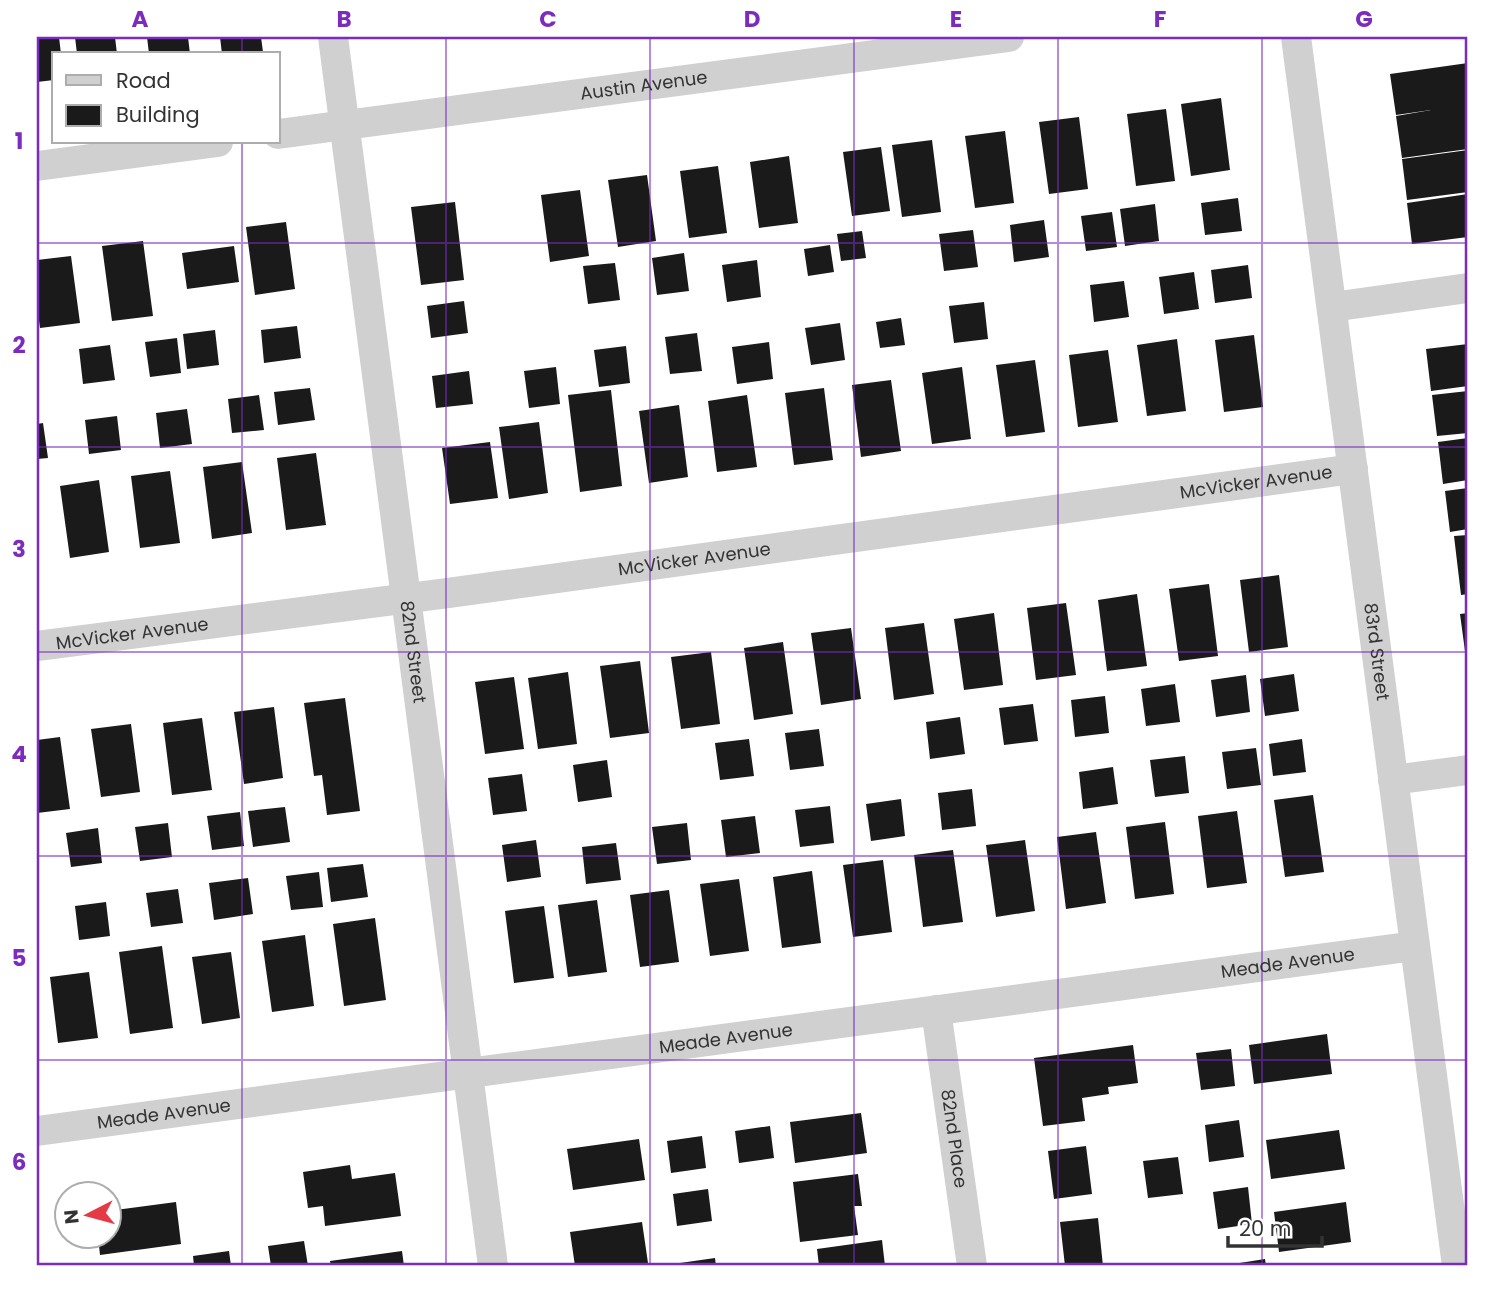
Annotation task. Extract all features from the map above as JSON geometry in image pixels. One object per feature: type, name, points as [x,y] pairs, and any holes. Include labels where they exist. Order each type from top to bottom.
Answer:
[{"type":"street","name":"82nd Street","points":[[333,37],[493,1266]]},
{"type":"street","name":"Austin Avenue","points":[[280,134],[1009,37]]},
{"type":"street","name":"83rd Street","points":[[1296,37],[1415,946],[1460,1256]]},
{"type":"street","points":[[37,166],[203,144]]},
{"type":"street","points":[[1332,307],[1468,289]]},
{"type":"street","name":"McVicker Avenue","points":[[37,646],[406,599],[1353,469]]},
{"type":"street","points":[[1393,780],[1468,770]]},
{"type":"street","name":"Meade Avenue","points":[[37,1131],[1415,946]]},
{"type":"street","name":"82nd Place","points":[[936,1010],[972,1266]]},
{"type":"building","points":[[37,37],[59,37],[61,52],[52,52],[52,80],[37,82]]},
{"type":"building","points":[[75,37],[115,37],[117,52],[77,52]]},
{"type":"building","points":[[147,37],[188,37],[190,52],[149,52]]},
{"type":"building","points":[[220,37],[261,37],[263,52],[222,52]]},
{"type":"building","points":[[1468,63],[1468,149],[1402,158],[1396,116],[1431,110],[1396,115],[1390,74]]},
{"type":"building","points":[[1221,98],[1230,170],[1191,176],[1181,104]]},
{"type":"building","points":[[1166,109],[1175,181],[1136,186],[1127,114]]},
{"type":"building","points":[[1079,117],[1088,189],[1049,194],[1039,122]]},
{"type":"building","points":[[1005,131],[1014,203],[975,208],[965,136]]},
{"type":"building","points":[[932,140],[941,212],[902,217],[892,145]]},
{"type":"building","points":[[881,147],[890,211],[852,216],[843,152]]},
{"type":"building","points":[[1468,150],[1468,192],[1407,200],[1402,159]]},
{"type":"building","points":[[789,156],[798,223],[759,228],[750,162]]},
{"type":"building","points":[[718,166],[727,233],[689,238],[680,171]]},
{"type":"building","points":[[647,175],[656,241],[618,247],[608,180]]},
{"type":"building","points":[[580,190],[589,256],[550,262],[541,195]]},
{"type":"building","points":[[1468,194],[1468,237],[1412,244],[1407,203]]},
{"type":"building","points":[[1238,198],[1242,231],[1205,235],[1201,203]]},
{"type":"building","points":[[455,202],[464,280],[421,285],[411,207]]},
{"type":"building","points":[[1155,204],[1159,241],[1125,246],[1120,209]]},
{"type":"building","points":[[1112,212],[1117,247],[1086,251],[1081,216]]},
{"type":"building","points":[[1044,220],[1049,257],[1014,262],[1010,225]]},
{"type":"building","points":[[286,222],[295,289],[255,295],[246,227]]},
{"type":"building","points":[[973,230],[978,267],[944,271],[939,234]]},
{"type":"building","points":[[862,231],[866,258],[841,261],[837,234]]},
{"type":"building","points":[[143,241],[153,316],[112,321],[102,246]]},
{"type":"building","points":[[830,245],[834,272],[808,276],[804,249]]},
{"type":"building","points":[[234,246],[239,282],[187,289],[182,253]]},
{"type":"building","points":[[684,253],[689,291],[657,295],[652,258]]},
{"type":"building","points":[[71,256],[80,323],[40,328],[37,260]]},
{"type":"building","points":[[757,260],[761,297],[727,302],[722,265]]},
{"type":"building","points":[[615,263],[620,300],[588,304],[583,266]]},
{"type":"building","points":[[1248,265],[1252,298],[1215,303],[1211,270]]},
{"type":"building","points":[[1194,272],[1199,309],[1164,314],[1159,277]]},
{"type":"building","points":[[1124,281],[1129,317],[1094,322],[1090,285]]},
{"type":"building","points":[[464,301],[468,333],[431,338],[427,306]]},
{"type":"building","points":[[984,302],[988,339],[954,343],[949,306]]},
{"type":"building","points":[[901,318],[905,345],[880,348],[876,322]]},
{"type":"building","points":[[840,323],[845,360],[811,365],[805,328]]},
{"type":"building","points":[[297,326],[301,358],[264,363],[261,330]]},
{"type":"building","points":[[215,330],[219,365],[187,369],[183,334]]},
{"type":"building","points":[[697,333],[702,371],[670,374],[665,337]]},
{"type":"building","points":[[1254,335],[1263,407],[1224,412],[1215,340]]},
{"type":"building","points":[[177,338],[181,373],[150,377],[145,342]]},
{"type":"building","points":[[1177,339],[1186,411],[1147,416],[1137,345]]},
{"type":"building","points":[[769,342],[773,379],[737,384],[732,347]]},
{"type":"building","points":[[1468,344],[1468,386],[1431,391],[1426,349]]},
{"type":"building","points":[[110,345],[115,380],[83,384],[79,349]]},
{"type":"building","points":[[626,346],[630,383],[599,387],[594,350]]},
{"type":"building","points":[[1108,350],[1118,422],[1078,427],[1069,355]]},
{"type":"building","points":[[1035,360],[1045,432],[1006,437],[996,365]]},
{"type":"building","points":[[556,367],[560,404],[529,408],[524,371]]},
{"type":"building","points":[[962,367],[971,439],[932,444],[922,373]]},
{"type":"building","points":[[469,371],[473,404],[436,408],[432,376]]},
{"type":"building","points":[[891,380],[901,451],[861,457],[852,385]]},
{"type":"building","points":[[310,388],[315,420],[278,425],[274,392]]},
{"type":"building","points":[[824,388],[833,460],[794,465],[785,393]]},
{"type":"building","points":[[611,390],[622,486],[580,492],[568,395]]},
{"type":"building","points":[[1468,391],[1468,433],[1437,436],[1432,395]]},
{"type":"building","points":[[259,395],[264,430],[232,433],[228,399]]},
{"type":"building","points":[[747,395],[757,467],[717,472],[708,401]]},
{"type":"building","points":[[679,405],[688,477],[649,483],[639,411]]},
{"type":"building","points":[[187,409],[192,444],[160,448],[156,413]]},
{"type":"building","points":[[117,416],[121,450],[89,454],[85,420]]},
{"type":"building","points":[[539,422],[548,493],[509,499],[499,427]]},
{"type":"building","points":[[43,423],[48,458],[37,459],[37,424]]},
{"type":"building","points":[[1468,438],[1468,480],[1443,484],[1438,442]]},
{"type":"building","points":[[490,442],[498,498],[450,504],[442,448]]},
{"type":"building","points":[[316,453],[326,525],[286,530],[277,458]]},
{"type":"building","points":[[242,462],[252,533],[212,539],[203,467]]},
{"type":"building","points":[[170,471],[180,543],[140,548],[131,476]]},
{"type":"building","points":[[99,480],[109,552],[70,558],[60,486]]},
{"type":"building","points":[[1468,488],[1468,529],[1450,532],[1445,491]]},
{"type":"building","points":[[1468,535],[1468,594],[1461,595],[1454,536]]},
{"type":"building","points":[[1279,575],[1288,647],[1249,652],[1240,580]]},
{"type":"building","points":[[1209,584],[1218,656],[1179,661],[1169,589]]},
{"type":"building","points":[[1137,594],[1147,666],[1107,671],[1098,600]]},
{"type":"building","points":[[1066,603],[1076,675],[1036,680],[1027,608]]},
{"type":"building","points":[[994,613],[1003,685],[964,690],[954,619]]},
{"type":"building","points":[[1468,613],[1468,650],[1465,651],[1460,614]]},
{"type":"building","points":[[924,623],[934,694],[894,700],[885,628]]},
{"type":"building","points":[[851,628],[861,699],[821,705],[811,633]]},
{"type":"building","points":[[783,642],[793,714],[754,720],[744,648]]},
{"type":"building","points":[[711,652],[720,724],[681,729],[671,657]]},
{"type":"building","points":[[640,661],[649,733],[610,738],[600,666]]},
{"type":"building","points":[[568,672],[577,744],[538,749],[528,678]]},
{"type":"building","points":[[1294,674],[1299,711],[1265,716],[1260,679]]},
{"type":"building","points":[[1246,675],[1250,712],[1216,717],[1211,680]]},
{"type":"building","points":[[514,677],[524,749],[485,754],[475,682]]},
{"type":"building","points":[[1175,684],[1180,722],[1146,726],[1141,689]]},
{"type":"building","points":[[1105,696],[1109,733],[1075,737],[1071,700]]},
{"type":"building","points":[[345,698],[360,811],[327,815],[322,775],[314,776],[304,703]]},
{"type":"building","points":[[1033,704],[1038,741],[1004,745],[999,708]]},
{"type":"building","points":[[274,707],[283,778],[244,784],[234,712]]},
{"type":"building","points":[[960,717],[965,754],[930,759],[926,722]]},
{"type":"building","points":[[202,718],[212,790],[172,795],[163,723]]},
{"type":"building","points":[[131,724],[140,792],[101,797],[91,729]]},
{"type":"building","points":[[819,729],[824,766],[790,770],[785,733]]},
{"type":"building","points":[[60,737],[70,809],[37,813],[37,740]]},
{"type":"building","points":[[749,739],[754,776],[720,780],[715,743]]},
{"type":"building","points":[[1302,739],[1306,772],[1273,776],[1269,744]]},
{"type":"building","points":[[1256,748],[1261,785],[1227,789],[1222,752]]},
{"type":"building","points":[[1185,756],[1189,793],[1155,797],[1150,760]]},
{"type":"building","points":[[607,760],[612,797],[578,802],[573,765]]},
{"type":"building","points":[[1113,767],[1118,804],[1083,809],[1079,772]]},
{"type":"building","points":[[522,774],[527,811],[493,815],[488,778]]},
{"type":"building","points":[[972,789],[976,826],[942,830],[938,793]]},
{"type":"building","points":[[1313,795],[1324,872],[1285,877],[1274,800]]},
{"type":"building","points":[[901,799],[905,836],[871,841],[866,804]]},
{"type":"building","points":[[830,806],[834,843],[800,847],[795,810]]},
{"type":"building","points":[[285,807],[290,842],[253,847],[248,811]]},
{"type":"building","points":[[1237,811],[1247,883],[1207,888],[1198,816]]},
{"type":"building","points":[[240,812],[244,846],[212,850],[207,816]]},
{"type":"building","points":[[755,816],[760,853],[726,857],[721,820]]},
{"type":"building","points":[[1165,822],[1174,894],[1135,899],[1126,827]]},
{"type":"building","points":[[168,823],[172,857],[140,861],[135,827]]},
{"type":"building","points":[[687,823],[691,860],[657,864],[652,827]]},
{"type":"building","points":[[98,828],[102,863],[71,867],[66,833]]},
{"type":"building","points":[[1096,832],[1106,903],[1066,909],[1057,837]]},
{"type":"building","points":[[536,840],[541,877],[507,882],[502,845]]},
{"type":"building","points":[[1025,840],[1035,911],[996,917],[986,845]]},
{"type":"building","points":[[616,843],[621,880],[586,884],[582,847]]},
{"type":"building","points":[[953,850],[963,922],[923,927],[914,855]]},
{"type":"building","points":[[883,860],[892,932],[853,937],[843,865]]},
{"type":"building","points":[[363,864],[368,897],[331,902],[327,868]]},
{"type":"building","points":[[812,871],[821,943],[782,948],[773,877]]},
{"type":"building","points":[[319,872],[323,907],[291,910],[286,876]]},
{"type":"building","points":[[248,878],[253,914],[214,920],[209,883]]},
{"type":"building","points":[[739,879],[749,951],[710,956],[700,884]]},
{"type":"building","points":[[178,889],[183,923],[151,927],[146,893]]},
{"type":"building","points":[[669,890],[679,962],[640,967],[630,895]]},
{"type":"building","points":[[597,900],[607,972],[568,977],[558,905]]},
{"type":"building","points":[[106,902],[110,936],[79,940],[75,906]]},
{"type":"building","points":[[544,906],[554,978],[514,983],[505,911]]},
{"type":"building","points":[[375,918],[386,1000],[344,1006],[333,924]]},
{"type":"building","points":[[305,935],[314,1006],[272,1012],[262,941]]},
{"type":"building","points":[[162,946],[173,1028],[130,1034],[119,952]]},
{"type":"building","points":[[231,952],[240,1018],[202,1024],[192,957]]},
{"type":"building","points":[[89,972],[98,1038],[58,1043],[50,977]]},
{"type":"building","points":[[1327,1034],[1332,1074],[1254,1084],[1249,1045]]},
{"type":"building","points":[[1133,1045],[1138,1083],[1108,1087],[1109,1094],[1082,1098],[1085,1121],[1043,1126],[1034,1058]]},
{"type":"building","points":[[1231,1049],[1235,1086],[1201,1090],[1196,1053]]},
{"type":"building","points":[[861,1113],[867,1153],[795,1163],[790,1122]]},
{"type":"building","points":[[1239,1120],[1244,1157],[1209,1162],[1205,1125]]},
{"type":"building","points":[[770,1126],[774,1158],[739,1163],[735,1131]]},
{"type":"building","points":[[1339,1130],[1345,1169],[1271,1179],[1266,1140]]},
{"type":"building","points":[[702,1136],[706,1168],[671,1173],[667,1141]]},
{"type":"building","points":[[639,1139],[645,1180],[573,1190],[567,1149]]},
{"type":"building","points":[[1086,1146],[1092,1194],[1054,1199],[1048,1151]]},
{"type":"building","points":[[1178,1157],[1183,1194],[1148,1198],[1143,1161]]},
{"type":"building","points":[[350,1165],[352,1179],[395,1173],[401,1216],[325,1226],[323,1206],[308,1208],[303,1172]]},
{"type":"building","points":[[858,1174],[862,1206],[854,1206],[858,1235],[800,1242],[793,1182]]},
{"type":"building","points":[[1248,1187],[1252,1224],[1218,1229],[1213,1192]]},
{"type":"building","points":[[708,1189],[712,1221],[677,1226],[673,1194]]},
{"type":"building","points":[[176,1202],[181,1244],[100,1255],[99,1250],[122,1250],[122,1209]]},
{"type":"building","points":[[1346,1202],[1351,1242],[1279,1252],[1274,1212]]},
{"type":"building","points":[[1098,1218],[1103,1266],[1065,1266],[1060,1222]]},
{"type":"building","points":[[642,1222],[648,1263],[575,1266],[570,1232]]},
{"type":"building","points":[[882,1240],[885,1266],[819,1266],[817,1249]]},
{"type":"building","points":[[304,1241],[308,1266],[271,1266],[268,1246]]},
{"type":"building","points":[[229,1251],[231,1266],[194,1266],[193,1256]]},
{"type":"building","points":[[402,1251],[404,1266],[331,1266],[330,1261]]},
{"type":"building","points":[[715,1258],[716,1266],[681,1266],[680,1263]]},
{"type":"building","points":[[1265,1259],[1266,1266],[1227,1266],[1227,1265]]}]
